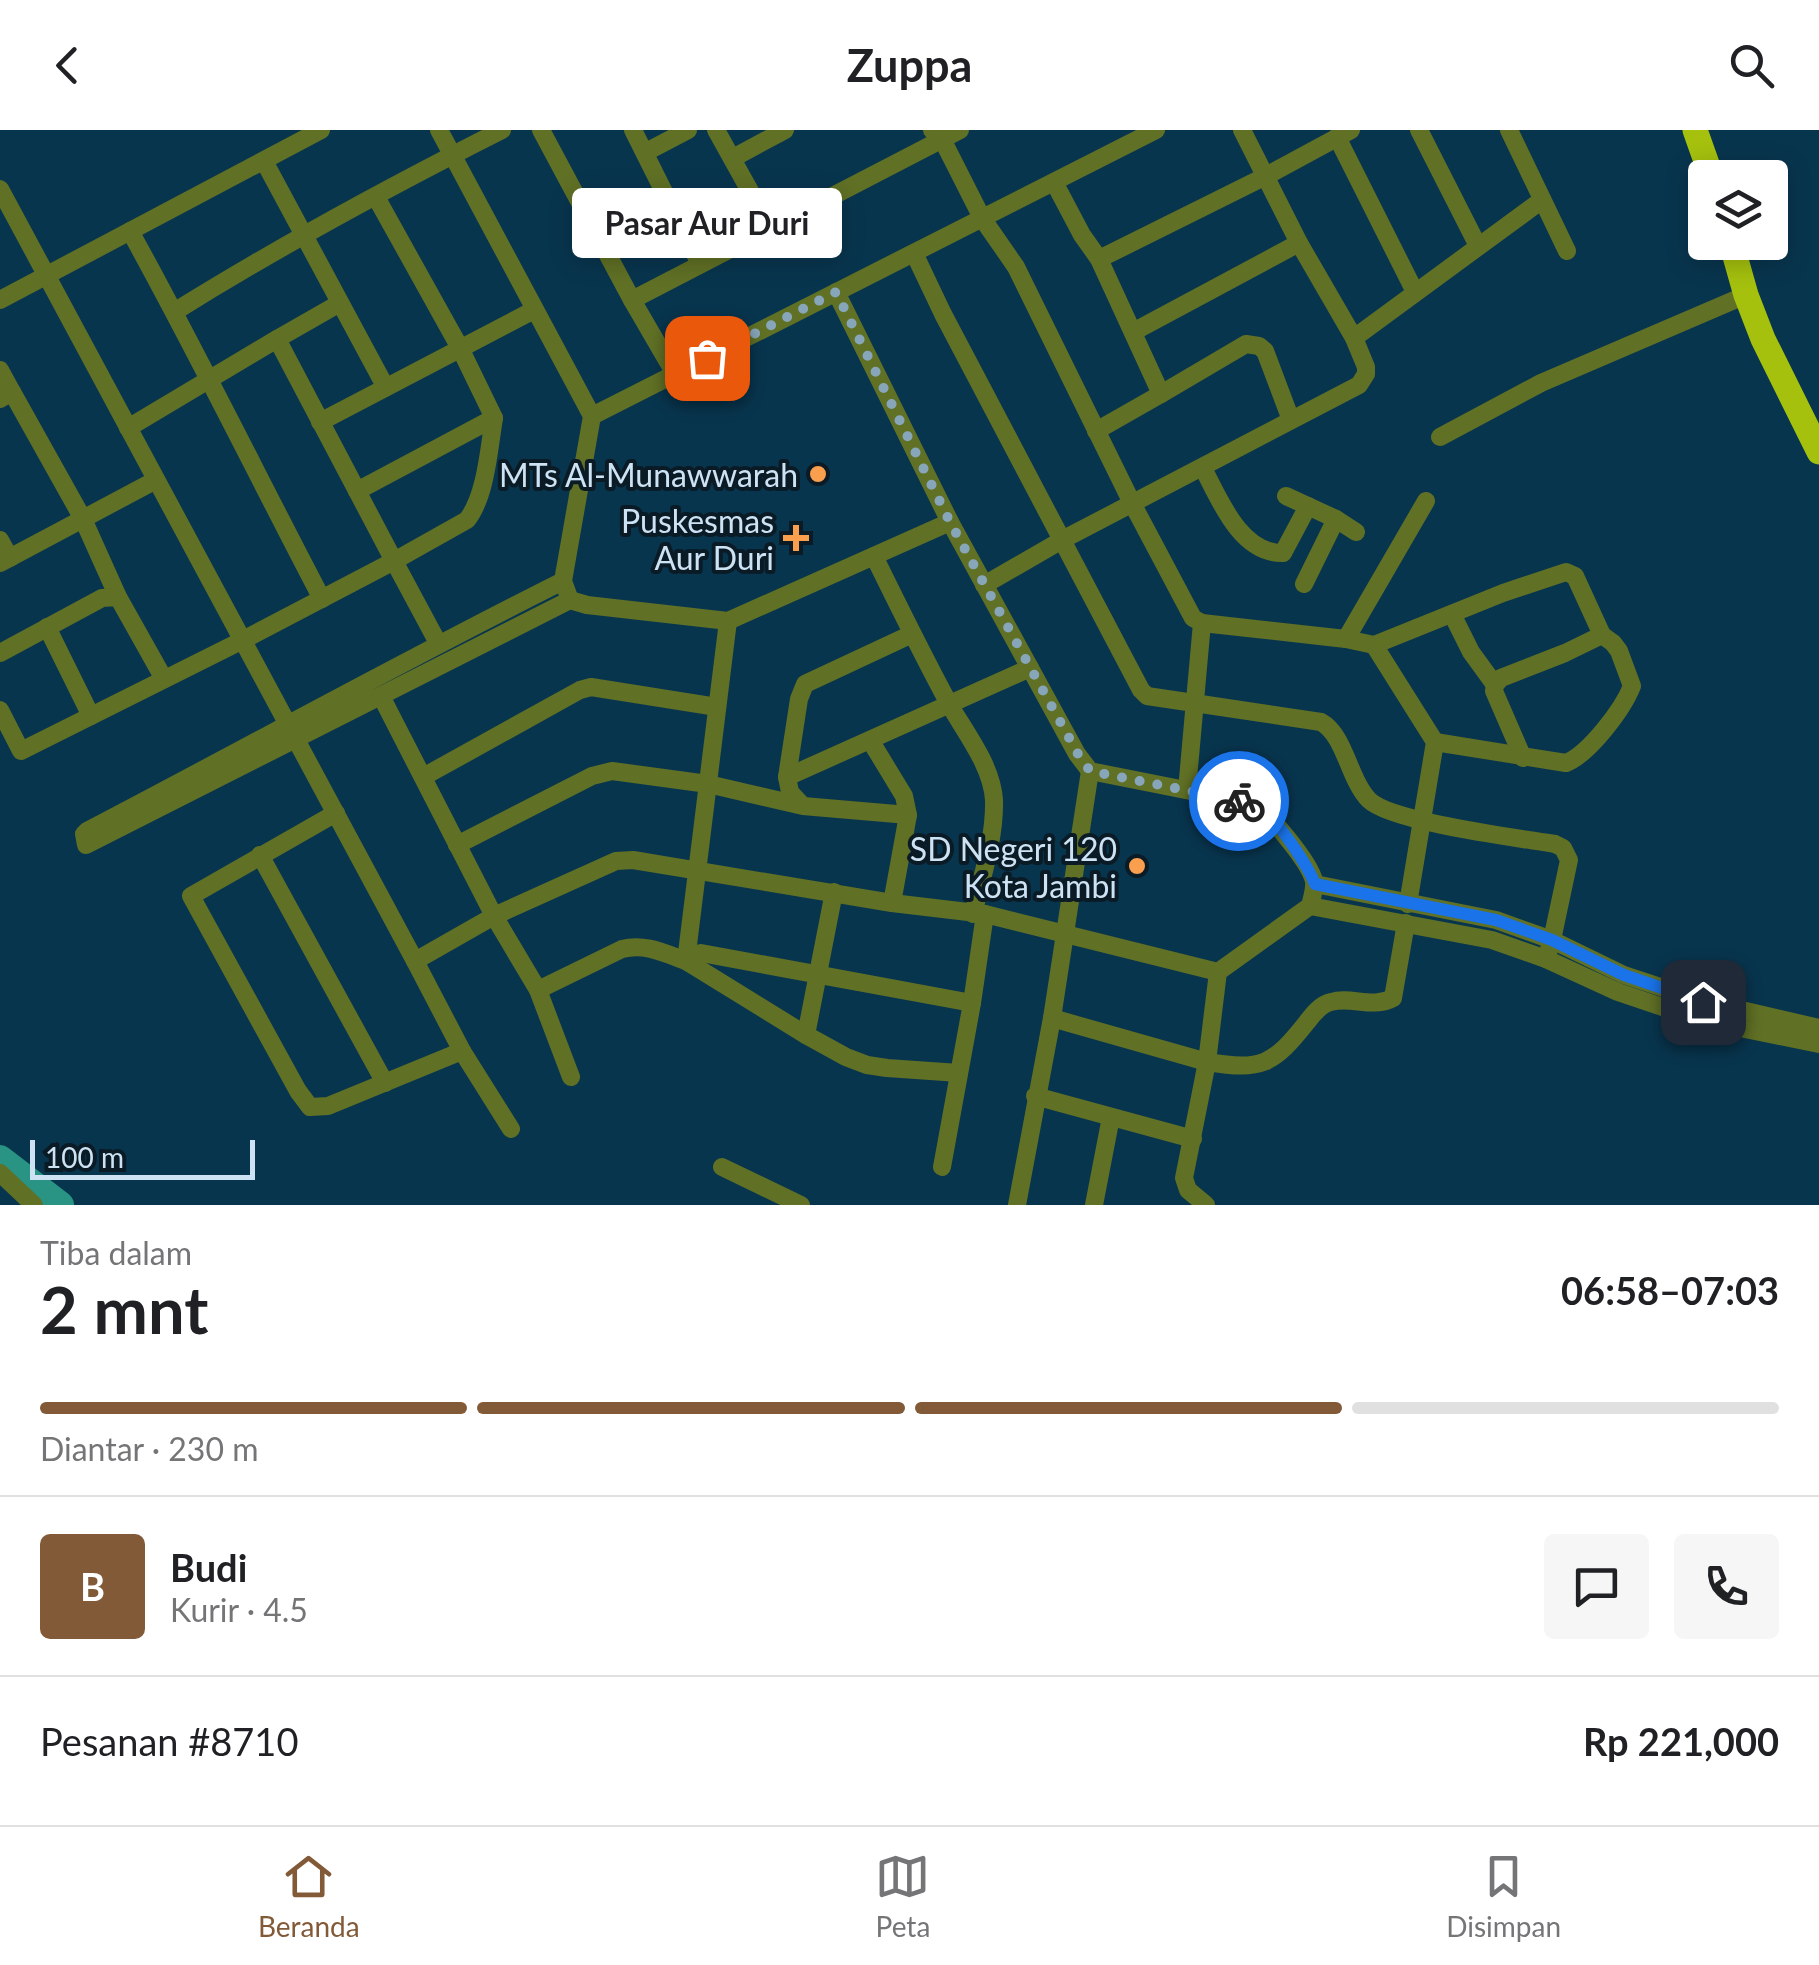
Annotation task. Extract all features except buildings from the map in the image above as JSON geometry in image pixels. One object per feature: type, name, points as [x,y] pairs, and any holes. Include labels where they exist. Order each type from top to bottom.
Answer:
[{"type":"highway","points":[[1695,130],[1706,160]]},
{"type":"highway","points":[[1736,260],[1763,338],[1819,452]]},
{"type":"street","points":[[0,300],[321,130]]},
{"type":"street","points":[[438,130],[592,416],[563,581],[570,600]]},
{"type":"street","points":[[174,312],[305,234],[502,130]]},
{"type":"street","points":[[541,130],[675,374]]},
{"type":"street","points":[[633,130],[700,264]]},
{"type":"street","points":[[646,152],[688,130]]},
{"type":"street","points":[[716,130],[770,229]]},
{"type":"street","points":[[733,158],[785,130]]},
{"type":"street","points":[[632,300],[770,229],[937,135],[960,130]]},
{"type":"street","points":[[592,416],[1156,130]]},
{"type":"street","points":[[984,585],[1359,385],[1366,374],[1354,338],[1242,130]]},
{"type":"street","points":[[1420,130],[1478,246]]},
{"type":"street","points":[[1510,130],[1567,251]]},
{"type":"street","points":[[1099,259],[1344,133],[1416,292]]},
{"type":"street","points":[[937,135],[982,218],[1016,267],[1193,618],[1202,623],[1374,645],[1502,593],[1566,572],[1578,581],[1602,635],[1619,651],[1632,686],[1618,714],[1576,759],[1566,763],[1435,742]]},
{"type":"street","points":[[264,161],[385,386]]},
{"type":"street","points":[[1054,182],[1099,259],[1161,394]]},
{"type":"street","points":[[0,710],[21,751],[394,561],[467,520],[473,512],[486,468],[494,418],[376,197]]},
{"type":"street","points":[[2,199],[46,274],[462,1051],[512,1129]]},
{"type":"street","points":[[1354,338],[1542,200]]},
{"type":"street","points":[[130,231],[322,599]]},
{"type":"street","points":[[1133,332],[1300,244]]},
{"type":"street","points":[[914,253],[1143,694],[1321,722],[1331,730],[1371,802],[1424,821],[1562,848],[1570,860],[1546,959]]},
{"type":"street","points":[[836,292],[950,522],[1090,771],[1262,808],[1310,870],[1315,884],[1310,906]]},
{"type":"street","points":[[1440,437],[1541,382],[1746,295]]},
{"type":"street","points":[[128,428],[340,302]]},
{"type":"street","points":[[320,422],[534,310]]},
{"type":"street","points":[[277,339],[438,644]]},
{"type":"street","points":[[1096,431],[1246,344],[1265,352],[1291,420]]},
{"type":"street","points":[[0,370],[6,395],[83,519],[118,598],[164,679]]},
{"type":"street","points":[[357,491],[494,418]]},
{"type":"street","points":[[1203,468],[1226,510],[1250,541],[1271,552],[1284,553],[1308,576],[1336,519]]},
{"type":"street","points":[[0,540],[5,561],[156,480]]},
{"type":"street","points":[[1286,496],[1356,532]]},
{"type":"street","points":[[1346,639],[1426,501]]},
{"type":"street","points":[[1284,553],[1308,506]]},
{"type":"street","points":[[352,700],[382,696],[570,600],[728,621],[950,522]]},
{"type":"street","points":[[874,556],[988,775],[994,796],[972,1002],[942,1167]]},
{"type":"street","points":[[292,732],[87,831],[86,845],[352,700],[438,644],[563,581]]},
{"type":"street","points":[[0,653],[102,598],[118,598]]},
{"type":"street","points":[[1452,614],[1495,685]]},
{"type":"street","points":[[686,961],[728,621]]},
{"type":"street","points":[[1187,790],[1202,623]]},
{"type":"street","points":[[47,626],[92,716]]},
{"type":"street","points":[[803,806],[790,792],[787,777],[799,698],[805,684],[912,634]]},
{"type":"street","points":[[1523,758],[1494,691],[1495,685],[1501,678],[1602,635]]},
{"type":"street","points":[[1052,1018],[1232,1066],[1265,1064],[1276,1057],[1328,1002],[1387,1002],[1392,998],[1435,742],[1374,645]]},
{"type":"street","points":[[787,777],[1030,668]]},
{"type":"street","points":[[423,777],[591,687],[717,707]]},
{"type":"street","points":[[382,696],[494,916],[538,990],[571,1077]]},
{"type":"street","points":[[870,740],[904,796],[908,815],[892,903]]},
{"type":"street","points":[[457,845],[602,772],[612,771],[708,784],[803,806],[908,815]]},
{"type":"street","points":[[1017,1205],[1052,1018],[1090,771]]},
{"type":"street","points":[[336,813],[192,896],[307,1106],[317,1108],[462,1051]]},
{"type":"street","points":[[260,855],[385,1083]]},
{"type":"street","points":[[416,961],[494,916],[616,861],[647,861],[979,914],[1218,972]]},
{"type":"street","points":[[1315,884],[1546,959],[1618,992],[1700,1020],[1819,1044]]},
{"type":"street","points":[[806,1035],[834,892]]},
{"type":"street","points":[[1206,1205],[1194,1196],[1184,1178],[1207,1062],[1218,972],[1310,906],[1496,920],[1552,940],[1624,975],[1703,1002],[1819,1028]]},
{"type":"street","points":[[538,990],[622,950],[648,948],[686,961],[846,1057],[867,1065],[959,1073]]},
{"type":"street","points":[[686,961],[701,953],[972,1002]]},
{"type":"street","points":[[1035,1096],[1193,1139]]},
{"type":"street","points":[[1094,1205],[1111,1117]]},
{"type":"street","points":[[722,1167],[761,1196],[801,1205]]},
{"type":"street","points":[[0,1173],[34,1205]]},
{"type":"waterway","points":[[0,1159],[60,1205]]},
{"type":"way so far","points":[[707,358],[836,292],[950,522],[1090,771],[1239,801]]},
{"type":"place","name":"Pasar Aur Duri","points":[[707,358]]},
{"type":"place","name":"MTs Al-Munawwarah","points":[[818,474]]},
{"type":"place","name":"Puskesmas Aur Duri","points":[[796,538]]},
{"type":"place","name":"SD Negeri 120 Kota Jambi","points":[[1137,866]]},
{"type":"route","points":[[1239,801],[1262,808],[1270,816],[1310,870],[1315,884],[1496,920],[1552,940],[1624,975],[1703,1002]]}]
